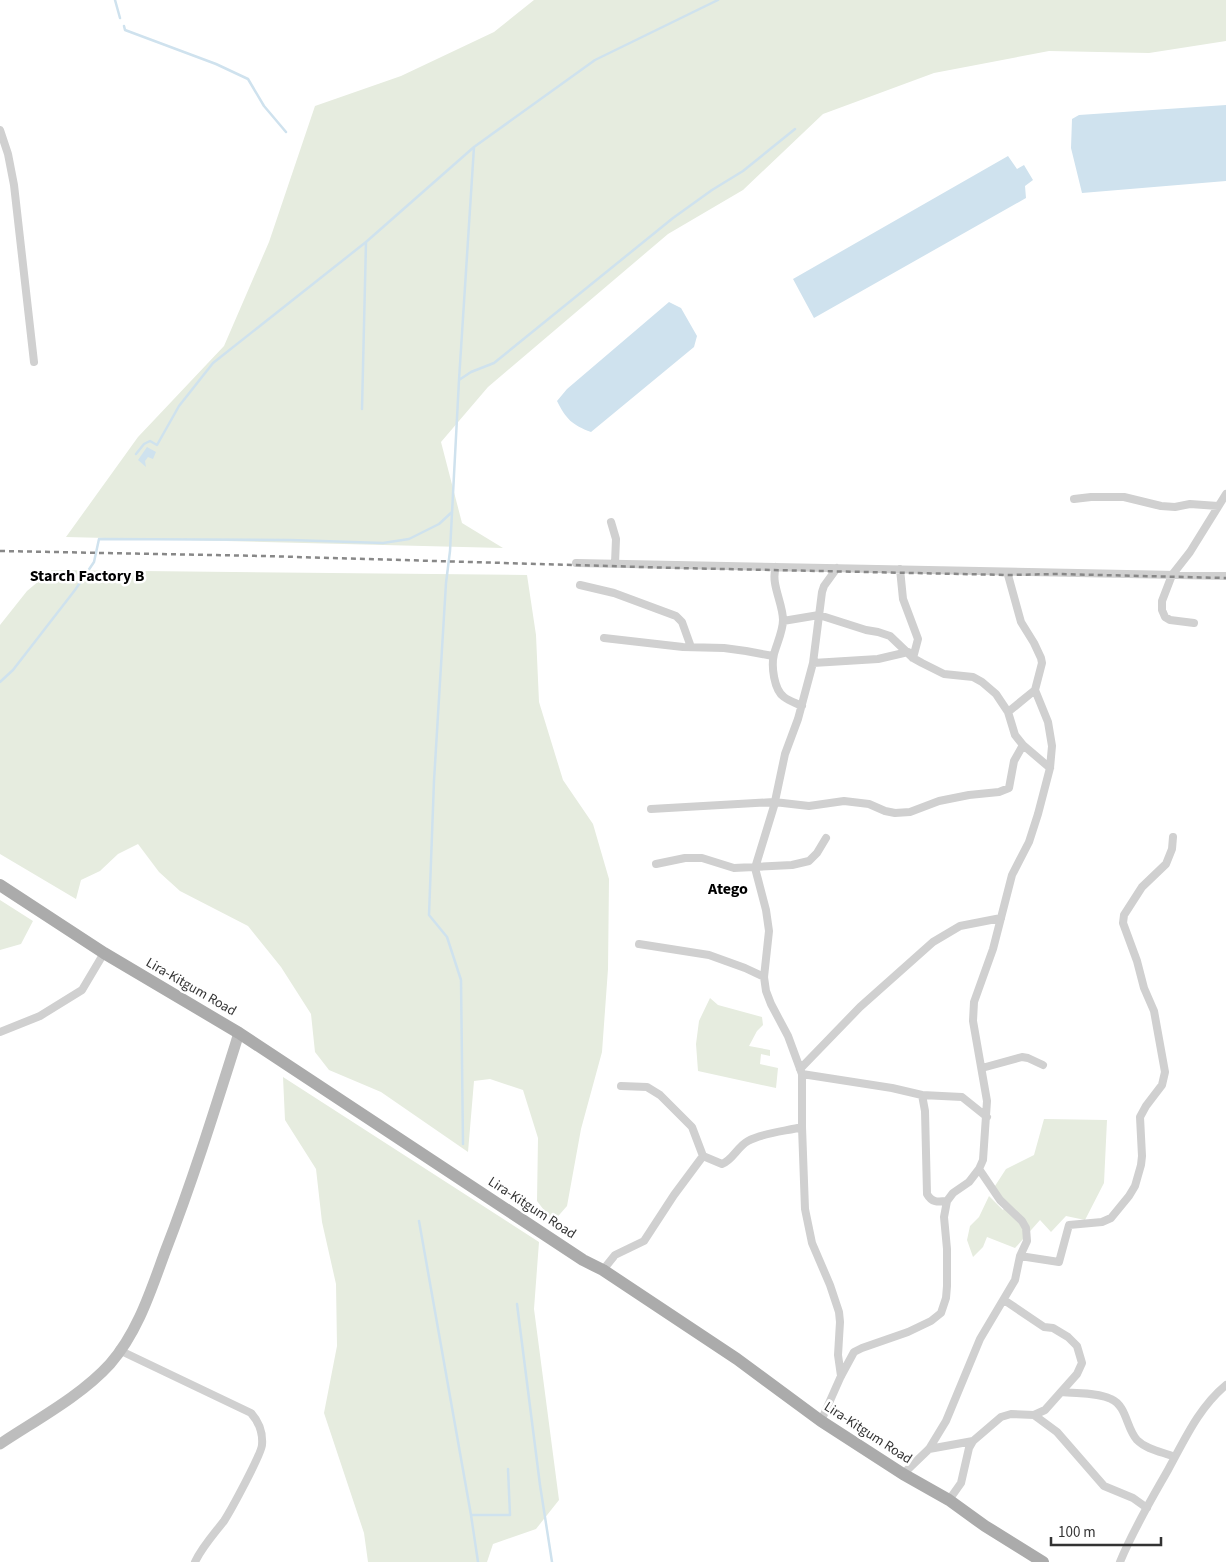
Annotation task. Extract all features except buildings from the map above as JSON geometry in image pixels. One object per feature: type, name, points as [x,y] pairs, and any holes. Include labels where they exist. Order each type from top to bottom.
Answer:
[{"type":"main road","name":"Lira-Kitgum Road","points":[[0,885],[104,953],[239,1033],[583,1260],[603,1270],[737,1359],[821,1421],[903,1474],[949,1500],[985,1526],[1043,1562]]},
{"type":"street","points":[[0,130],[8,154],[14,184],[34,362]]},
{"type":"street","points":[[1194,623],[1170,620],[1165,617],[1162,610],[1162,601],[1172,575],[1190,552],[1226,494]]},
{"type":"street","points":[[1074,499],[1124,497],[1161,506],[1175,507],[1190,504],[1218,506]]},
{"type":"street","points":[[611,522],[616,538],[615,563]]},
{"type":"street","points":[[576,563],[1226,576]]},
{"type":"street","points":[[776,567],[775,575],[783,621],[773,656],[777,690],[784,697],[802,706]]},
{"type":"street","points":[[837,568],[824,586],[820,599],[813,663],[802,706],[785,754],[774,802],[755,868],[766,910],[769,931],[764,977],[771,1004],[788,1036],[801,1071],[805,1209],[812,1243],[839,1312],[838,1356],[841,1376]]},
{"type":"street","points":[[900,569],[903,599],[918,639],[911,655]]},
{"type":"street","points":[[1008,712],[1034,690],[1042,663],[1034,643],[1018,615],[1008,575],[1009,572]]},
{"type":"street","points":[[580,585],[614,593],[676,616],[682,622],[690,647]]},
{"type":"street","points":[[783,621],[819,615],[890,636],[911,655],[944,674],[973,677],[996,694],[1008,712],[1015,735],[1023,746],[1050,768]]},
{"type":"street","points":[[604,638],[690,647],[746,650],[773,656]]},
{"type":"street","points":[[813,663],[911,655]]},
{"type":"street","points":[[821,1421],[841,1376],[856,1351],[908,1332],[939,1317],[946,1298],[947,1249],[944,1218],[947,1201],[953,1193],[969,1182],[979,1170],[983,1160],[987,1101],[973,1021],[974,1002],[993,949],[1012,876],[1029,842],[1050,768],[1052,746],[1050,730],[1034,690]]},
{"type":"street","points":[[650,808],[774,802],[809,806],[844,801],[869,804],[884,811],[896,813],[910,812],[939,801],[999,792],[1009,788],[1014,762],[1023,746]]},
{"type":"street","points":[[656,864],[685,858],[702,858],[734,868],[792,865],[809,861],[817,853],[826,838]]},
{"type":"street","points":[[1020,1256],[1059,1262],[1062,1258],[1069,1225],[1102,1222],[1111,1218],[1130,1196],[1135,1186],[1142,1156],[1140,1117],[1162,1085],[1165,1072],[1154,1011],[1144,988],[1137,961],[1123,924],[1124,915],[1142,887],[1166,864],[1172,849],[1173,838]]},
{"type":"street","points":[[801,1071],[865,1002],[932,942],[960,926],[1000,918]]},
{"type":"street","points":[[639,944],[709,955],[764,977]]},
{"type":"street","points":[[0,1032],[40,1016],[82,990],[104,953]]},
{"type":"street","points":[[0,1444],[70,1397],[97,1376],[111,1363],[133,1330],[146,1303],[178,1219],[239,1033]]},
{"type":"street","points":[[982,1068],[1022,1057],[1042,1065]]},
{"type":"street","points":[[801,1071],[922,1095],[962,1097],[987,1117]]},
{"type":"street","points":[[621,1086],[647,1087],[660,1095],[692,1127],[704,1156],[722,1164],[728,1162],[740,1147],[750,1140],[802,1127]]},
{"type":"street","points":[[922,1095],[925,1111],[927,1194],[935,1202],[947,1201]]},
{"type":"street","points":[[603,1270],[615,1255],[644,1241],[704,1156]]},
{"type":"street","points":[[903,1474],[929,1449],[946,1421],[980,1339],[1015,1280],[1020,1256],[1027,1240],[1026,1228],[1022,1221],[1000,1200],[979,1170]]},
{"type":"street","points":[[949,1500],[961,1482],[969,1448],[973,1442],[1001,1417],[1011,1414],[1034,1415],[1045,1410],[1077,1374],[1082,1363],[1077,1346],[1068,1337],[1053,1328],[1044,1326],[1004,1300]]},
{"type":"street","points":[[119,1350],[251,1413],[256,1418],[260,1429],[262,1448],[225,1519],[195,1562]]},
{"type":"street","points":[[1120,1562],[1130,1539],[1196,1420],[1218,1392],[1226,1386]]},
{"type":"street","points":[[1061,1392],[1099,1395],[1112,1399],[1120,1406],[1130,1430],[1138,1440],[1146,1446],[1176,1456]]},
{"type":"street","points":[[1034,1415],[1057,1432],[1104,1486],[1133,1498],[1147,1508]]},
{"type":"street","points":[[929,1449],[973,1442]]},
{"type":"shaded area","points":[[534,0],[1226,0],[1226,41],[1149,53],[1049,51],[934,73],[823,114],[743,190],[668,234],[488,387],[441,442],[462,523],[503,548],[66,537],[138,437],[224,346],[269,242],[315,106],[401,76],[494,32]]},
{"type":"shaded area","points":[[52,570],[527,575],[536,635],[539,702],[563,780],[593,824],[609,879],[608,969],[602,1052],[581,1129],[567,1206],[553,1222],[537,1201],[538,1138],[523,1090],[490,1079],[474,1081],[468,1152],[381,1092],[329,1070],[315,1052],[311,1014],[281,967],[248,926],[180,891],[159,872],[138,844],[118,854],[100,871],[81,880],[76,899],[0,854],[0,625],[27,591]]},
{"type":"shaded area","points":[[0,900],[33,921],[21,944],[0,950]]},
{"type":"shaded area","points":[[710,998],[718,1005],[762,1017],[763,1025],[757,1031],[749,1046],[770,1050],[770,1056],[761,1054],[760,1064],[778,1068],[776,1088],[698,1071],[696,1044],[699,1021]]},
{"type":"shaded area","points":[[283,1077],[539,1242],[534,1309],[559,1500],[536,1529],[493,1544],[487,1562],[368,1562],[364,1533],[324,1413],[337,1346],[336,1284],[322,1222],[316,1169],[285,1120]]},
{"type":"shaded area","points":[[1044,1119],[1107,1120],[1104,1183],[1085,1220],[1066,1216],[1051,1232],[1040,1220],[1015,1248],[987,1237],[983,1247],[973,1257],[967,1240],[970,1226],[979,1217],[989,1196],[1003,1210],[1007,1203],[993,1189],[1006,1169],[1034,1155]]},
{"type":"water","points":[[1226,105],[1226,181],[1082,193],[1071,148],[1072,119],[1079,115]]},
{"type":"water","points":[[1008,156],[1017,169],[1024,165],[1033,180],[1025,186],[1026,198],[814,318],[793,279]]},
{"type":"water","points":[[669,302],[681,308],[697,336],[694,347],[591,432],[574,424],[563,412],[557,401],[567,389]]},
{"type":"water","points":[[147,447],[156,452],[153,459],[148,457],[145,461],[146,467],[138,460]]},
{"type":"waterway","points":[[115,0],[120,18]]},
{"type":"waterway","points":[[136,454],[144,444],[150,441],[157,445],[179,406],[213,363],[366,242],[474,147],[595,60],[718,0]]},
{"type":"waterway","points":[[124,26],[125,30],[216,64],[248,79],[264,106],[286,132]]},
{"type":"waterway","points":[[463,1144],[461,980],[447,937],[429,915],[434,781],[446,583],[450,551],[459,380],[471,372],[494,363],[673,218],[712,190],[743,171],[795,129]]},
{"type":"waterway","points":[[459,380],[474,147]]},
{"type":"waterway","points":[[362,409],[366,242]]},
{"type":"waterway","points":[[0,682],[13,670],[75,590],[94,562],[99,539],[290,540],[383,543],[409,539],[439,524],[452,512]]},
{"type":"waterway","points":[[419,1221],[471,1515]]},
{"type":"waterway","points":[[517,1304],[540,1485],[552,1562]]},
{"type":"waterway","points":[[478,1562],[471,1515],[510,1515],[508,1469]]},
{"type":"railway","points":[[0,551],[263,556],[677,568],[1226,578]]},
{"type":"district","name":"Starch Factory B","points":[[87,576]]},
{"type":"district","name":"Atego","points":[[728,889]]}]
